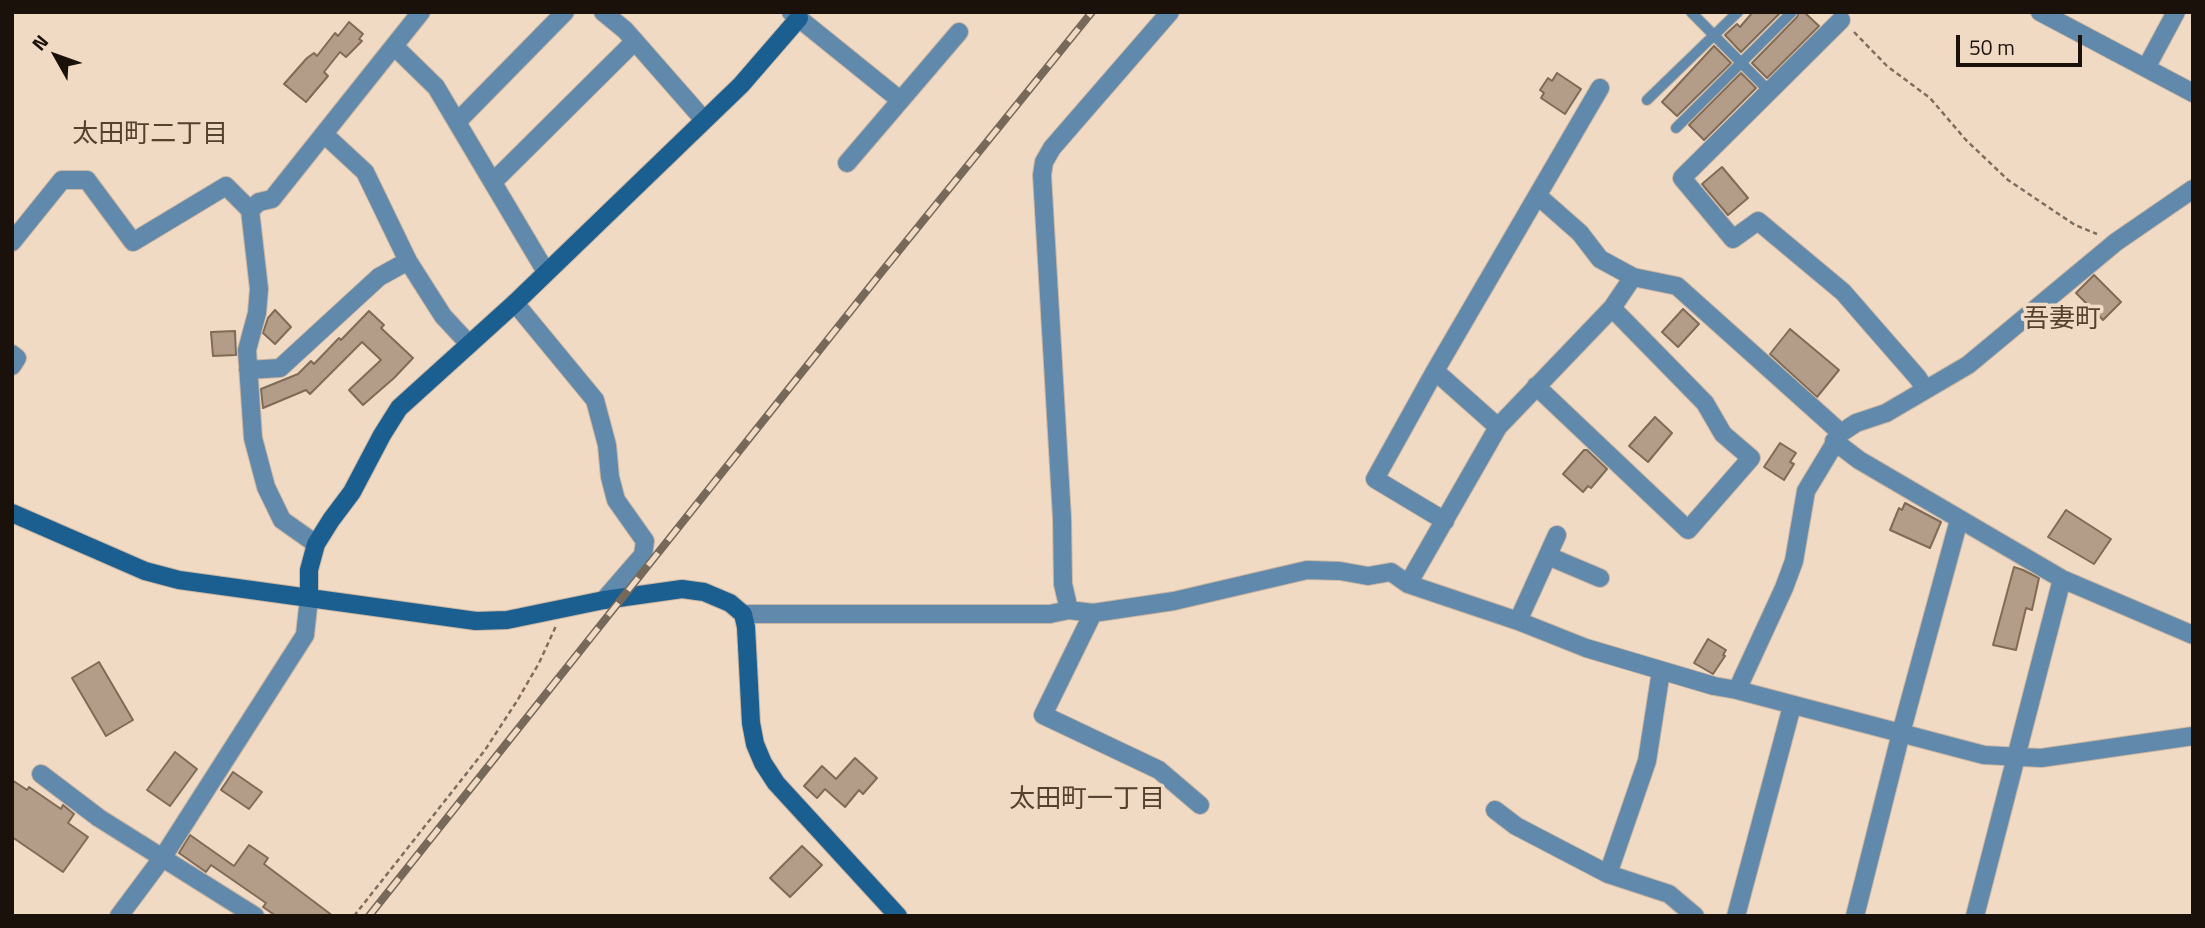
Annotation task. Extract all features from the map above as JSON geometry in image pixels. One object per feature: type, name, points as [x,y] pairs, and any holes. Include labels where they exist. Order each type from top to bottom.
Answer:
[{"type":"street","points":[[250,210],[259,202],[272,199],[421,12]]},
{"type":"street","points":[[458,121],[565,12]]},
{"type":"street","points":[[603,12],[635,41],[704,120]]},
{"type":"street","points":[[1069,610],[1063,584],[1062,518],[1042,175],[1044,162],[1052,148],[1170,12]]},
{"type":"street","points":[[2040,12],[2063,17],[2146,68],[2193,93]]},
{"type":"street","points":[[2146,68],[2175,13]]},
{"type":"street","points":[[119,916],[163,857],[305,635],[309,570],[316,544],[352,492],[399,408],[515,303],[741,85],[795,15],[900,100]]},
{"type":"street","points":[[1837,16],[1769,91],[1682,178],[1733,239],[1758,221],[1843,292],[1925,389]]},
{"type":"street","points":[[847,163],[959,32]]},
{"type":"street","points":[[493,182],[635,41]]},
{"type":"street","points":[[394,46],[436,87],[546,272]]},
{"type":"street","points":[[1445,521],[1375,479],[1600,88]]},
{"type":"street","points":[[324,134],[365,172],[408,261],[443,316],[469,344]]},
{"type":"street","points":[[15,233],[62,180],[87,180],[133,242],[226,186],[250,210],[258,289],[257,313],[247,350],[253,438],[266,487],[282,520],[316,544]]},
{"type":"street","points":[[1737,690],[1794,561],[1806,491],[1837,437],[1856,423],[1886,412],[1968,365],[2116,242],[2193,188]]},
{"type":"street","points":[[1538,196],[1580,233],[1600,259],[1633,277],[1677,286],[1859,460],[2062,579],[2193,635]]},
{"type":"street","points":[[248,370],[280,368],[379,277],[408,261]]},
{"type":"street","points":[[1408,584],[1498,427],[1612,308],[1633,277]]},
{"type":"street","points":[[515,303],[596,400],[616,500],[645,541],[643,555],[604,600]]},
{"type":"street","points":[[1536,386],[1688,530],[1751,458],[1723,434],[1705,403],[1612,308]]},
{"type":"street","points":[[12,354],[17,358],[12,366]]},
{"type":"street","points":[[1435,371],[1498,427]]},
{"type":"street","points":[[12,513],[145,571],[206,585],[476,621],[507,620],[604,600],[682,589],[704,592],[730,603],[743,614],[747,634],[751,723],[762,763],[776,783],[898,916]]},
{"type":"street","points":[[1856,916],[1901,733],[1959,520]]},
{"type":"street","points":[[1518,621],[1557,535]]},
{"type":"street","points":[[1548,556],[1600,578]]},
{"type":"street","points":[[743,614],[1050,614],[1069,610],[1093,613],[1174,601],[1307,570],[1340,571],[1368,576],[1391,572],[1408,584],[1518,621],[1586,648],[1714,687],[1737,690],[1984,755],[2040,758],[2193,736]]},
{"type":"street","points":[[1975,916],[2062,579]]},
{"type":"street","points":[[1093,613],[1043,715],[1158,770],[1200,805]]},
{"type":"street","points":[[1608,874],[1647,761],[1661,671]]},
{"type":"street","points":[[1736,916],[1791,706]]},
{"type":"street","points":[[41,774],[99,818],[255,916]]},
{"type":"street","points":[[1495,810],[1516,826],[1608,874],[1669,894],[1695,916]]},
{"type":"lane","points":[[1691,12],[1769,91]]},
{"type":"lane","points":[[1647,100],[1738,12]]},
{"type":"lane","points":[[1676,128],[1793,12]]},
{"type":"path","points":[[1837,16],[1887,66],[1930,99],[1966,140],[2008,180],[2075,225],[2116,242]]},
{"type":"path","points":[[354,916],[485,750],[539,663],[562,610]]},
{"type":"building","points":[[1753,12],[1781,12],[1741,52],[1725,35],[1737,24],[1740,27]]},
{"type":"building","points":[[1799,12],[1804,12],[1819,26],[1767,78],[1752,63]]},
{"type":"building","points":[[349,22],[363,34],[359,39],[362,41],[346,57],[340,52],[324,72],[328,76],[306,102],[284,84],[307,58],[314,53],[317,56],[335,33],[338,36]]},
{"type":"building","points":[[1714,46],[1731,63],[1677,116],[1662,102]]},
{"type":"building","points":[[1557,73],[1581,89],[1565,114],[1541,98],[1544,93],[1540,90],[1548,78],[1552,81]]},
{"type":"building","points":[[1741,73],[1756,88],[1704,140],[1689,125]]},
{"type":"building","points":[[1722,167],[1748,198],[1728,215],[1702,184]]},
{"type":"building","points":[[2094,275],[2121,302],[2103,320],[2076,293]]},
{"type":"building","points":[[1683,309],[1699,324],[1678,347],[1662,332]]},
{"type":"building","points":[[275,310],[291,327],[275,344],[263,333],[268,318]]},
{"type":"building","points":[[369,311],[384,325],[381,328],[413,358],[394,378],[363,405],[349,390],[381,360],[362,342],[310,394],[306,390],[263,408],[261,389],[298,374],[311,361],[314,364]]},
{"type":"building","points":[[1790,329],[1839,370],[1817,397],[1770,354]]},
{"type":"building","points":[[235,331],[236,355],[213,356],[211,332]]},
{"type":"building","points":[[1655,417],[1672,433],[1648,462],[1629,446]]},
{"type":"building","points":[[1780,443],[1796,453],[1790,462],[1794,464],[1784,480],[1764,467]]},
{"type":"building","points":[[1584,450],[1607,469],[1591,488],[1588,486],[1583,492],[1563,474]]},
{"type":"building","points":[[1905,503],[1941,522],[1930,548],[1890,530],[1899,508],[1902,510]]},
{"type":"building","points":[[2066,510],[2111,539],[2094,564],[2048,537]]},
{"type":"building","points":[[2014,567],[2039,578],[2032,610],[2026,608],[2016,650],[1993,645]]},
{"type":"building","points":[[1708,639],[1726,650],[1713,674],[1694,663]]},
{"type":"building","points":[[99,662],[133,720],[106,736],[72,678]]},
{"type":"building","points":[[175,752],[197,769],[170,806],[147,790]]},
{"type":"building","points":[[855,758],[877,778],[863,794],[859,790],[845,807],[825,789],[817,798],[804,786],[822,766],[836,779]]},
{"type":"building","points":[[233,772],[262,792],[249,809],[221,790]]},
{"type":"building","points":[[12,780],[27,790],[29,787],[61,809],[63,805],[74,814],[68,823],[88,837],[63,872],[12,837]]},
{"type":"building","points":[[190,835],[234,866],[249,845],[268,858],[264,864],[333,916],[276,916],[263,907],[266,903],[211,865],[206,872],[179,853]]},
{"type":"building","points":[[802,846],[822,865],[790,897],[770,878]]},
{"type":"railway","points":[[369,916],[1092,12]]},
{"type":"district","name":"太田町二丁目","points":[[150,136]]},
{"type":"district","name":"吾妻町","points":[[2062,321]]},
{"type":"district","name":"太田町一丁目","points":[[1087,801]]}]
